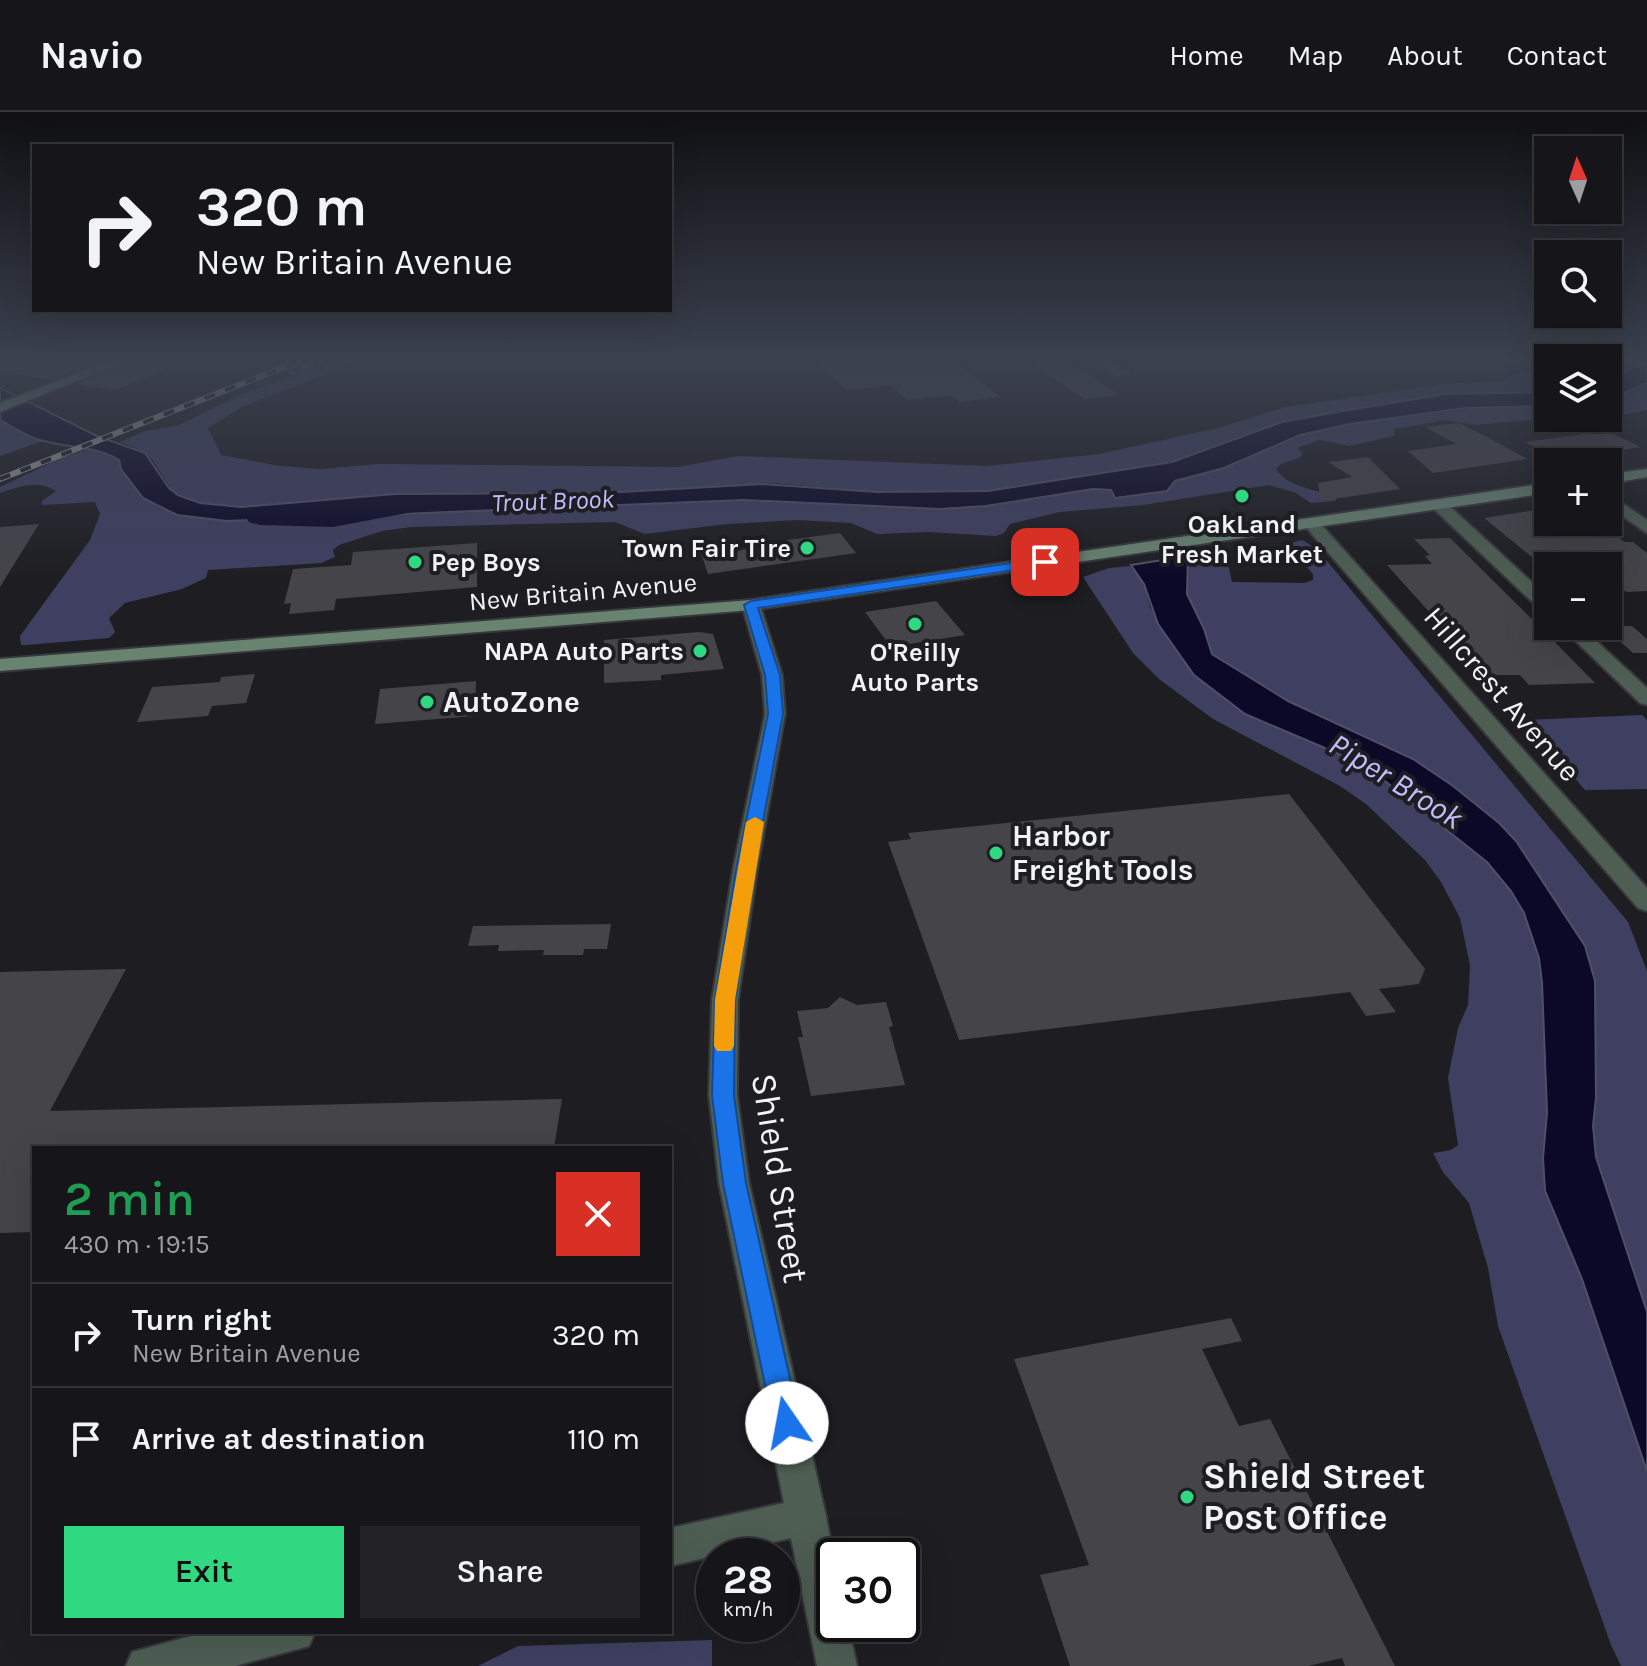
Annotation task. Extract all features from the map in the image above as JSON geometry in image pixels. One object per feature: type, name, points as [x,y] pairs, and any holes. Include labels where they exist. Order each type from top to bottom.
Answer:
[{"type":"main road","points":[[1622,477],[1647,473]]},
{"type":"main road","name":"New Britain Avenue","points":[[0,665],[751,605],[1534,490]]},
{"type":"street","points":[[1439,505],[1534,594]]},
{"type":"street","points":[[1622,509],[1647,528]]},
{"type":"street","name":"Hillcrest Avenue","points":[[1311,523],[1647,903]]},
{"type":"street","name":"Shield Street","points":[[751,605],[772,675],[775,714],[745,870],[725,1000],[723,1095],[734,1183],[837,1666]]},
{"type":"street","points":[[1584,640],[1647,699]]},
{"type":"street","points":[[672,1547],[807,1516]]},
{"type":"street","points":[[146,1666],[286,1634]]},
{"type":"shaded area","points":[[0,434],[28,434],[43,441],[0,456]]},
{"type":"shaded area","points":[[139,434],[211,434],[221,455],[280,466],[321,469],[378,464],[678,467],[738,456],[987,466],[1099,454],[1193,434],[1250,434],[1182,459],[1127,471],[977,492],[877,492],[772,483],[604,493],[419,494],[276,506],[199,503],[173,492],[152,459],[120,442]]},
{"type":"shaded area","points":[[1307,434],[1394,434],[1349,446],[1320,440],[1297,448],[1302,453],[1301,457],[1276,469],[1288,480],[1337,498],[1335,501],[1311,503],[1296,493],[1269,485],[1143,505],[1060,512],[1010,524],[1004,533],[996,536],[928,532],[877,534],[851,523],[797,520],[727,524],[645,534],[615,522],[411,527],[382,531],[339,545],[333,550],[335,557],[321,563],[208,570],[206,578],[182,589],[125,603],[109,618],[115,632],[109,638],[27,645],[21,645],[20,636],[90,540],[100,514],[95,502],[42,505],[42,501],[56,491],[42,485],[28,485],[0,493],[0,487],[59,459],[91,448],[119,460],[138,491],[162,508],[227,521],[743,500],[928,509],[986,506],[1093,489],[1167,491],[1175,481],[1224,468]]},
{"type":"shaded area","points":[[1302,540],[1317,549],[1628,922],[1647,971],[1647,1312],[1596,1157],[1593,1126],[1596,1097],[1585,946],[1516,841],[1499,823],[1348,730],[1288,701],[1212,654],[1187,594],[1188,558],[1223,554],[1232,582],[1304,583],[1313,580],[1313,574],[1287,544]]},
{"type":"shaded area","points":[[1131,566],[1144,584],[1150,607],[1194,675],[1245,714],[1365,765],[1487,862],[1524,913],[1539,958],[1542,982],[1547,1113],[1543,1158],[1545,1191],[1582,1279],[1647,1471],[1647,1666],[1621,1666],[1611,1645],[1498,1326],[1488,1268],[1469,1203],[1443,1172],[1433,1153],[1451,1150],[1458,1145],[1448,1078],[1458,1028],[1468,1005],[1470,965],[1460,918],[1425,860],[1366,804],[1340,786],[1213,719],[1159,679],[1133,653],[1083,577],[1109,568]]},
{"type":"shaded area","points":[[1642,715],[1647,720],[1647,789],[1585,790],[1525,720]]},
{"type":"shaded area","points":[[712,1642],[712,1666],[478,1666],[518,1646]]},
{"type":"water","points":[[24,434],[92,434],[145,453],[169,488],[178,495],[200,503],[241,507],[395,494],[604,493],[762,484],[877,492],[988,491],[1172,462],[1250,434],[1307,434],[1224,468],[1175,481],[1167,491],[1115,498],[1111,490],[1093,489],[986,506],[940,509],[743,500],[227,521],[177,515],[143,498],[121,469],[119,460],[110,455]]},
{"type":"water","name":"Piper Brook","points":[[1188,556],[1187,594],[1212,654],[1288,701],[1413,759],[1453,786],[1516,841],[1585,946],[1595,981],[1596,1097],[1593,1126],[1596,1157],[1647,1312],[1647,1471],[1582,1279],[1545,1191],[1543,1158],[1547,1113],[1542,982],[1539,958],[1524,913],[1487,862],[1365,765],[1245,714],[1194,675],[1158,624],[1144,584],[1131,565]]},
{"type":"building","points":[[1437,434],[1479,434],[1528,459],[1433,473],[1408,451],[1456,444]]},
{"type":"building","points":[[1587,434],[1612,434],[1641,447],[1622,450],[1537,448],[1525,442]]},
{"type":"building","points":[[1368,457],[1400,489],[1321,501],[1318,483],[1352,477],[1328,462]]},
{"type":"building","points":[[1534,510],[1534,536],[1616,536],[1624,542],[1633,542],[1647,553],[1647,591],[1626,592],[1622,588],[1622,552],[1534,552],[1534,559],[1484,518]]},
{"type":"building","points":[[39,524],[0,587],[0,527]]},
{"type":"building","points":[[840,533],[856,553],[708,574],[701,553],[762,548],[759,544]]},
{"type":"building","points":[[1450,538],[1534,621],[1534,640],[1553,640],[1595,683],[1529,685],[1520,675],[1492,675],[1471,649],[1458,644],[1387,565],[1432,564],[1425,556],[1430,555],[1414,539]]},
{"type":"building","points":[[477,543],[477,587],[336,599],[334,610],[289,614],[291,603],[284,604],[293,569],[351,565],[353,552]]},
{"type":"building","name":"O'Reilly Auto Parts","points":[[936,601],[965,635],[891,647],[865,612]]},
{"type":"building","points":[[1622,626],[1632,626],[1647,639],[1647,653],[1633,653],[1619,640],[1622,640]]},
{"type":"building","points":[[699,632],[713,634],[724,669],[661,675],[661,680],[604,683],[604,640]]},
{"type":"building","points":[[255,674],[246,703],[212,706],[208,716],[137,722],[152,687],[220,682],[221,677]]},
{"type":"building","name":"AutoZone","points":[[476,681],[475,716],[375,724],[380,689]]},
{"type":"building","points":[[1289,794],[1425,969],[1419,984],[1379,989],[1396,1012],[1366,1016],[1350,992],[959,1040],[888,842],[911,839],[908,833]]},
{"type":"building","points":[[611,924],[607,949],[584,949],[583,955],[543,955],[544,950],[498,951],[499,945],[468,946],[473,926]]},
{"type":"building","points":[[126,969],[50,1111],[562,1099],[554,1146],[32,1146],[32,1232],[0,1233],[0,972]]},
{"type":"building","points":[[840,997],[857,1005],[886,1002],[893,1026],[889,1027],[905,1085],[811,1096],[798,1037],[803,1037],[797,1011],[828,1008]]},
{"type":"building","name":"Shield Street Post Office","points":[[1231,1318],[1242,1341],[1202,1349],[1239,1426],[1270,1419],[1395,1666],[1345,1666],[1342,1658],[1308,1666],[1070,1666],[1040,1575],[1089,1565],[1014,1359]]},
{"type":"waterway","name":"Trout Brook","points":[[260,516],[333,518],[412,504]]},
{"type":"railway","points":[[0,479],[116,434]]},
{"type":"slow traffic","points":[[724,1046],[725,1000],[755,822]]},
{"type":"place","name":"OakLand Fresh Market","points":[[1242,496]]},
{"type":"place","name":"Town Fair Tire","points":[[807,548]]},
{"type":"place","name":"Pep Boys","points":[[415,562]]},
{"type":"place","name":"O'Reilly Auto Parts","points":[[915,624]]},
{"type":"place","name":"NAPA Auto Parts","points":[[700,651]]},
{"type":"place","name":"AutoZone","points":[[427,702]]},
{"type":"place","name":"Harbor Freight Tools","points":[[996,853]]},
{"type":"place","name":"Shield Street Post Office","points":[[1187,1497]]},
{"type":"route","points":[[787,1423],[734,1183],[723,1095],[725,1000],[745,870],[775,714],[772,675],[751,605],[1045,562]]}]
